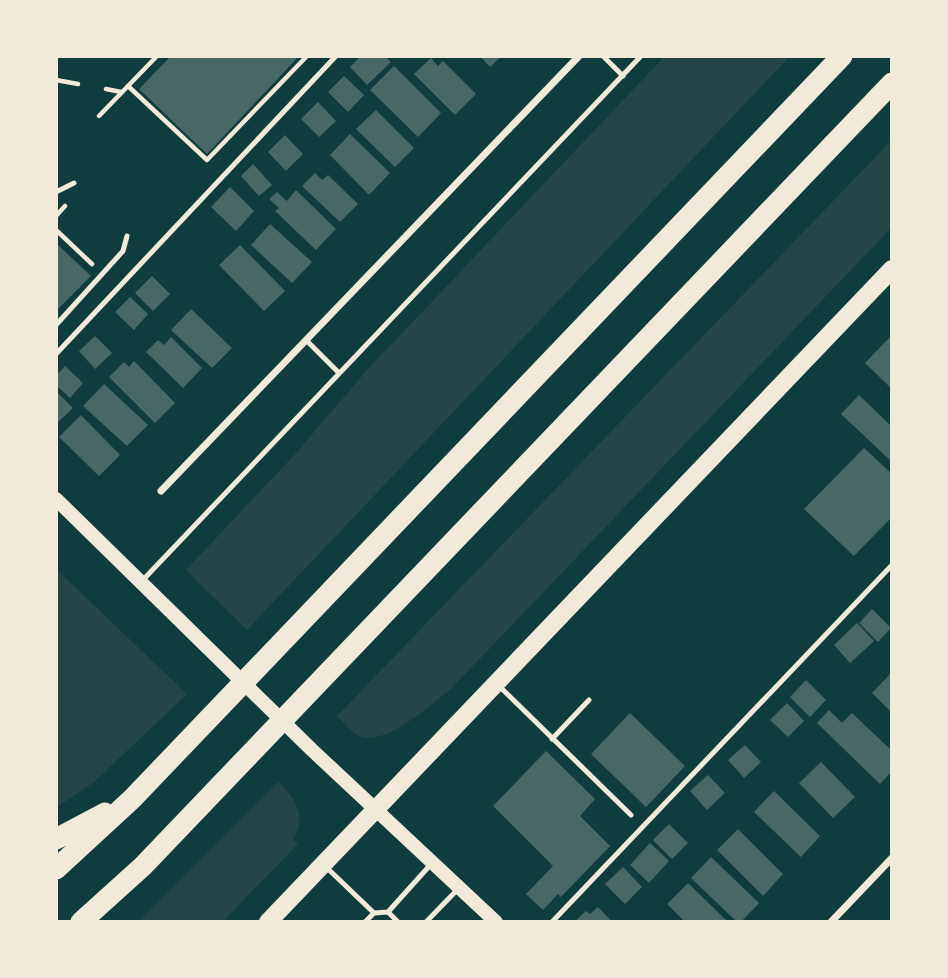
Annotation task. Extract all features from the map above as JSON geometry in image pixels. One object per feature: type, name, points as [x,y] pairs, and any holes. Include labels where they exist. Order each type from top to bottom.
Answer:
[{"type":"highway","points":[[56,869],[132,799],[842,56]]},
{"type":"highway","points":[[81,922],[143,866],[892,83]]},
{"type":"highway","points":[[56,839],[132,799]]},
{"type":"main road","points":[[268,922],[374,808],[892,270]]},
{"type":"main road","points":[[56,499],[312,750],[496,922]]},
{"type":"street","points":[[161,491],[579,56]]},
{"type":"street","points":[[831,922],[892,858]]},
{"type":"lane","points":[[56,354],[336,56]]},
{"type":"lane","points":[[603,56],[623,76]]},
{"type":"lane","points":[[141,582],[642,56]]},
{"type":"lane","points":[[56,192],[74,183]]},
{"type":"lane","points":[[56,325],[124,251],[127,236]]},
{"type":"lane","points":[[307,341],[340,373]]},
{"type":"lane","points":[[552,922],[892,565]]},
{"type":"lane","points":[[495,682],[631,816]]},
{"type":"lane","points":[[552,739],[589,701]]},
{"type":"lane","points":[[365,922],[374,913],[388,912],[432,863]]},
{"type":"lane","points":[[323,864],[374,913]]},
{"type":"lane","points":[[426,922],[459,888]]},
{"type":"lane","points":[[388,912],[398,922]]},
{"type":"path","points":[[99,116],[158,56]]},
{"type":"path","points":[[128,86],[207,160],[307,56]]},
{"type":"path","points":[[56,80],[78,84]]},
{"type":"path","points":[[106,89],[121,92]]},
{"type":"path","points":[[56,216],[65,206]]},
{"type":"path","points":[[56,230],[102,274]]},
{"type":"shaded area","points":[[665,56],[790,56],[247,630],[186,570],[296,453],[368,369]]},
{"type":"shaded area","points":[[892,140],[892,227],[450,690],[405,724],[380,736],[368,738],[357,735],[349,728],[337,716]]},
{"type":"shaded area","points":[[56,569],[187,694],[94,782],[56,808]]},
{"type":"shaded area","points":[[278,782],[290,794],[297,808],[299,823],[293,839],[298,844],[222,922],[138,922]]},
{"type":"building","points":[[171,56],[299,56],[207,154],[139,89]]},
{"type":"building","points":[[361,56],[385,56],[391,62],[367,85],[350,67]]},
{"type":"building","points":[[480,56],[502,56],[490,67]]},
{"type":"building","points":[[431,58],[438,66],[443,61],[476,94],[455,115],[414,74]]},
{"type":"building","points":[[394,66],[441,113],[418,137],[370,90]]},
{"type":"building","points":[[344,76],[364,95],[348,112],[328,92]]},
{"type":"building","points":[[318,102],[336,121],[319,137],[301,119]]},
{"type":"building","points":[[376,110],[414,148],[395,167],[356,129]]},
{"type":"building","points":[[350,134],[390,173],[369,195],[330,155]]},
{"type":"building","points":[[285,135],[303,154],[286,171],[268,152]]},
{"type":"building","points":[[253,164],[272,185],[259,196],[241,176]]},
{"type":"building","points":[[315,173],[322,180],[328,175],[358,204],[340,222],[302,186]]},
{"type":"building","points":[[230,187],[254,211],[236,231],[211,207]]},
{"type":"building","points":[[296,190],[336,229],[316,250],[275,211],[279,208],[269,199],[277,192],[287,201]]},
{"type":"building","points":[[270,224],[312,262],[292,283],[251,245]]},
{"type":"building","points":[[56,243],[91,276],[56,311]]},
{"type":"building","points":[[240,245],[285,291],[264,311],[219,265]]},
{"type":"building","points":[[152,276],[170,294],[153,311],[135,293]]},
{"type":"building","points":[[130,297],[148,314],[134,330],[115,312]]},
{"type":"building","points":[[191,309],[232,348],[212,368],[171,330]]},
{"type":"building","points":[[892,335],[892,389],[865,363]]},
{"type":"building","points":[[95,336],[112,353],[95,369],[79,351]]},
{"type":"building","points":[[171,337],[202,368],[183,388],[146,352],[158,340],[164,345]]},
{"type":"building","points":[[134,361],[175,403],[155,423],[109,377],[124,362],[129,367]]},
{"type":"building","points":[[65,366],[83,383],[70,398],[56,385],[56,376]]},
{"type":"building","points":[[104,384],[148,425],[127,446],[83,406]]},
{"type":"building","points":[[56,391],[73,408],[56,424]]},
{"type":"building","points":[[859,395],[892,427],[892,462],[841,414]]},
{"type":"building","points":[[81,415],[120,455],[99,476],[59,437]]},
{"type":"building","points":[[864,448],[892,474],[892,517],[854,556],[804,509]]},
{"type":"building","points":[[872,609],[891,628],[878,642],[859,623]]},
{"type":"building","points":[[857,623],[874,641],[850,663],[834,645]]},
{"type":"building","points":[[892,672],[892,713],[872,693]]},
{"type":"building","points":[[806,680],[826,700],[810,717],[790,697]]},
{"type":"building","points":[[787,703],[804,721],[788,737],[770,720]]},
{"type":"building","points":[[829,710],[842,723],[852,713],[892,751],[892,771],[880,784],[817,723]]},
{"type":"building","points":[[630,713],[685,766],[646,807],[591,754]]},
{"type":"building","points":[[745,745],[761,762],[744,778],[728,760]]},
{"type":"building","points":[[546,751],[595,799],[580,816],[610,846],[561,897],[558,894],[543,910],[526,894],[553,866],[493,806]]},
{"type":"building","points":[[821,762],[855,797],[833,818],[799,783]]},
{"type":"building","points":[[708,775],[725,793],[707,810],[690,791]]},
{"type":"building","points":[[774,791],[820,836],[801,857],[754,812]]},
{"type":"building","points":[[669,824],[688,843],[672,859],[653,840]]},
{"type":"building","points":[[738,829],[783,874],[763,896],[717,850]]},
{"type":"building","points":[[650,843],[669,861],[649,883],[630,865]]},
{"type":"building","points":[[711,857],[759,903],[741,922],[737,922],[691,878]]},
{"type":"building","points":[[623,867],[642,887],[625,904],[605,884]]},
{"type":"building","points":[[688,883],[728,922],[685,922],[667,904]]},
{"type":"building","points":[[598,907],[612,922],[574,922],[586,911],[590,914]]}]
